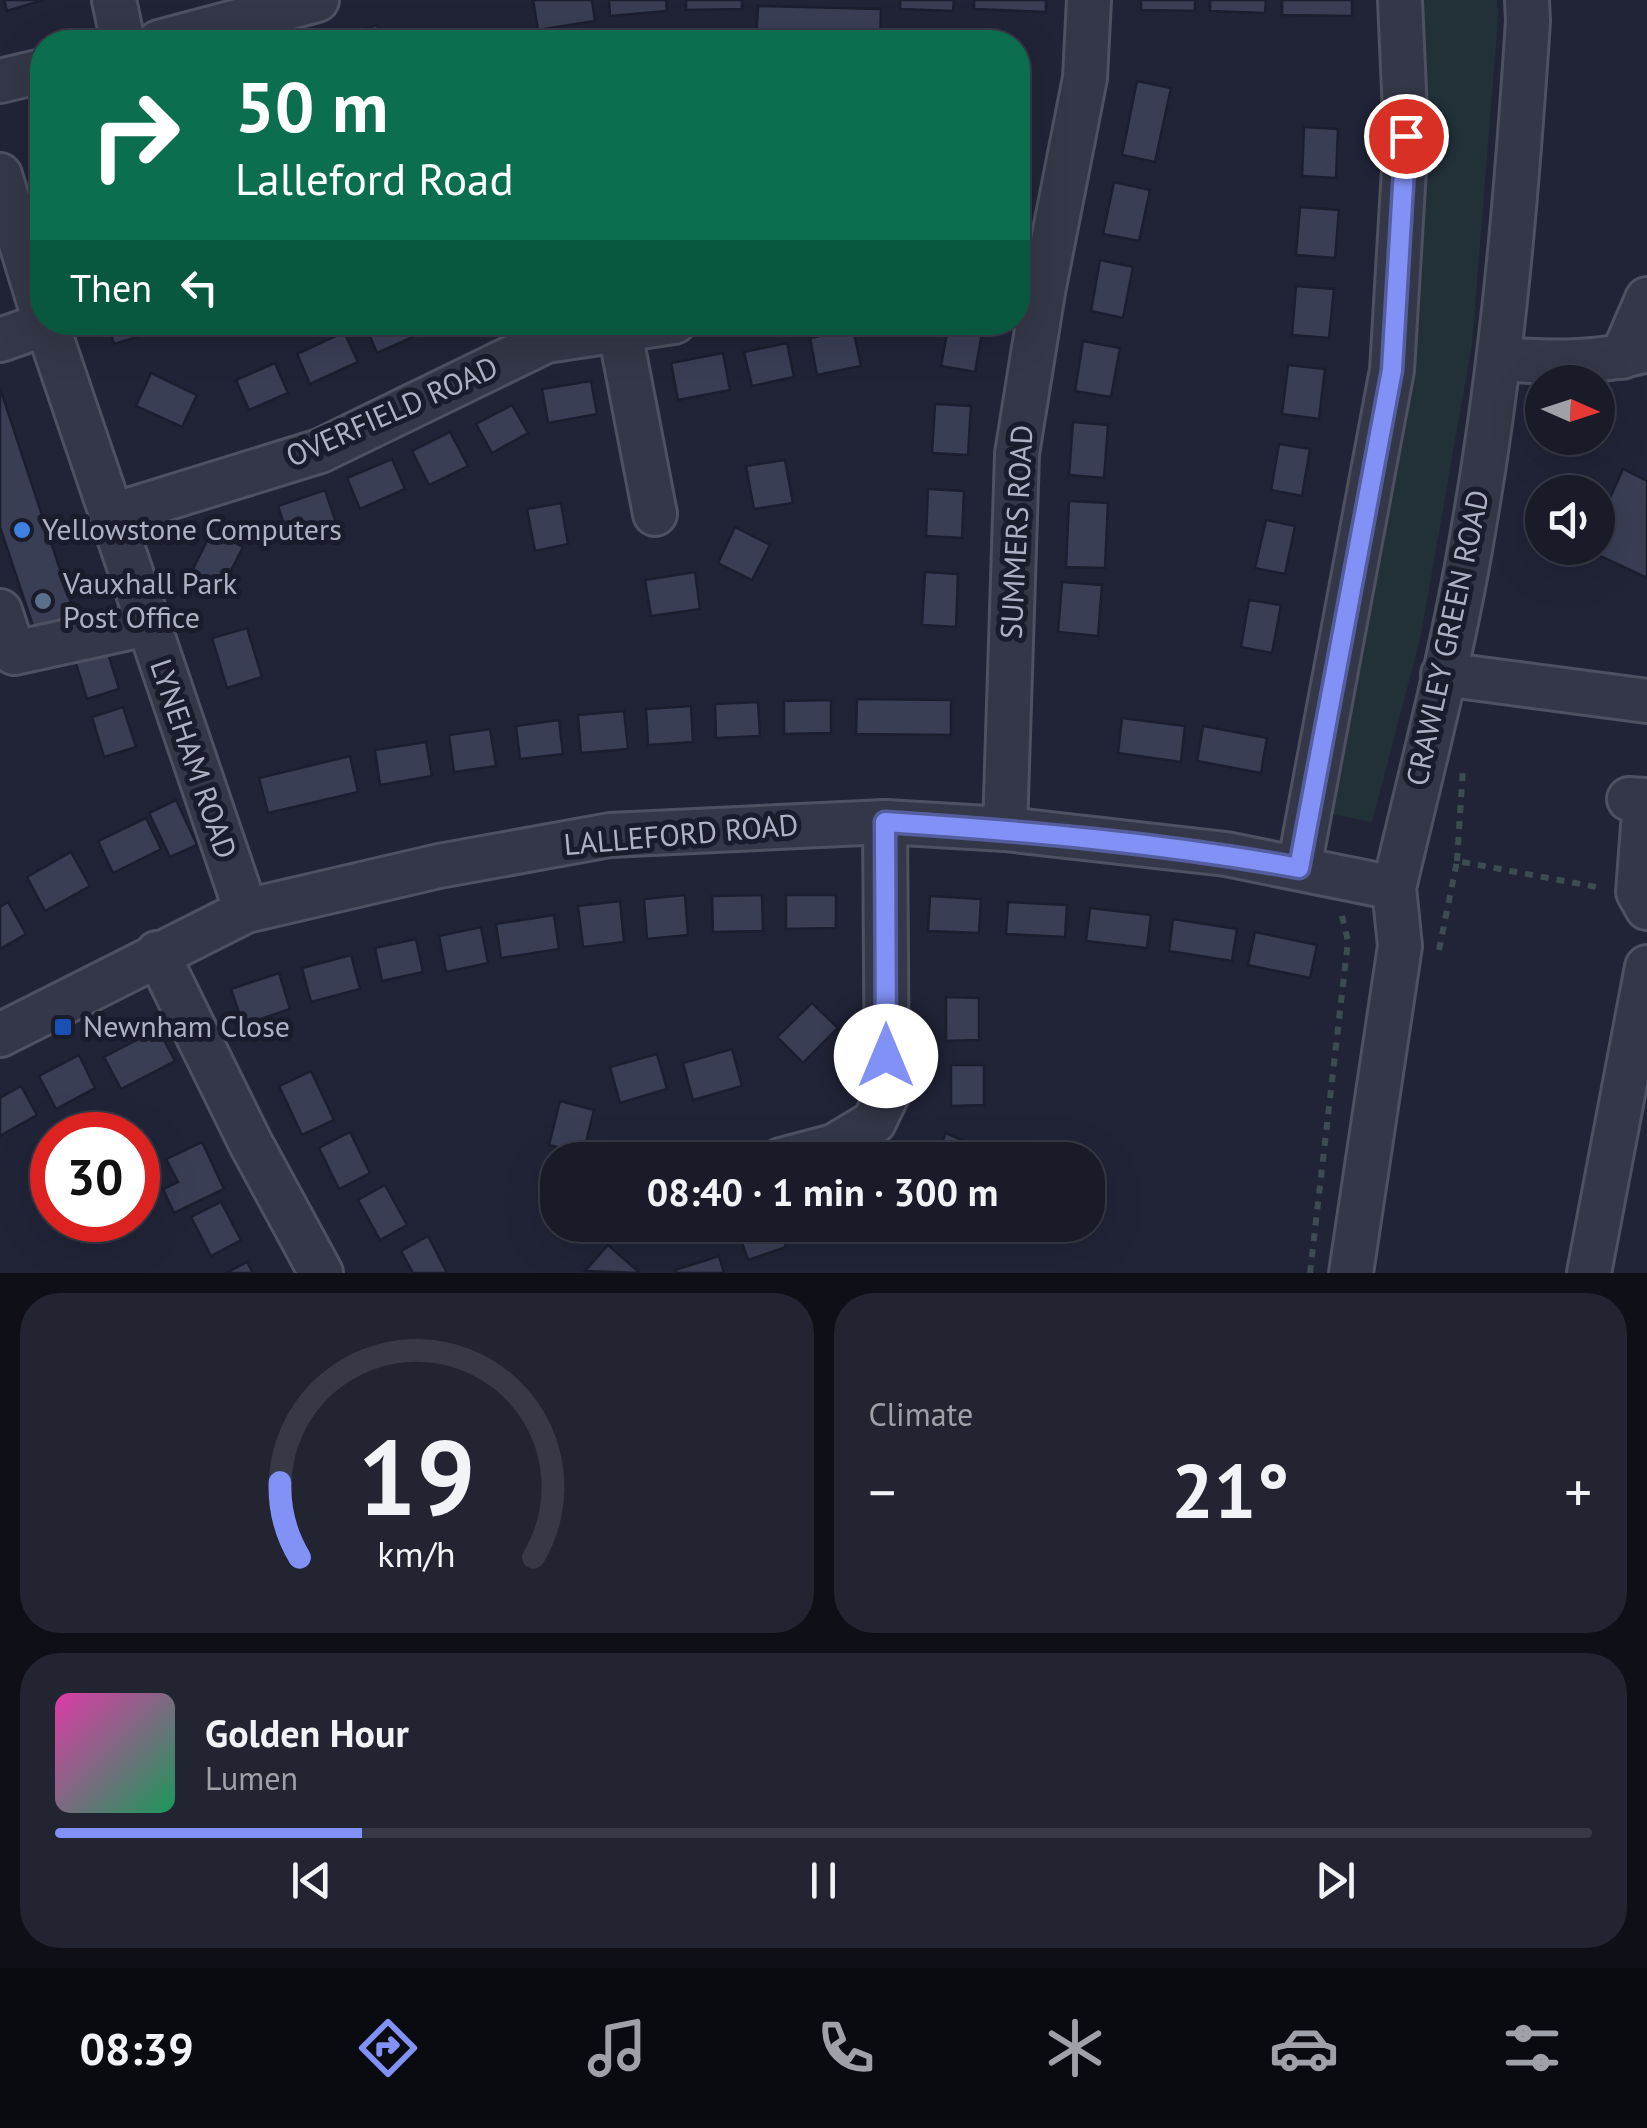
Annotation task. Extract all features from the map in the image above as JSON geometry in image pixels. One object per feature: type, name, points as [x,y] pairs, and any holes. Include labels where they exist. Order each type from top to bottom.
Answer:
[{"type":"street","points":[[114,0],[120,30]]},
{"type":"street","points":[[204,30],[317,0]]},
{"type":"street","name":"SUMMERS ROAD","points":[[1030,289],[1085,78],[1090,0]]},
{"type":"street","points":[[1299,868],[1392,370],[1406,136],[1400,0]]},
{"type":"street","name":"CRAWLEY GREEN ROAD","points":[[1352,1273],[1400,946],[1394,888],[1474,527],[1500,359],[1517,186],[1527,0]]},
{"type":"street","points":[[0,82],[30,74]]},
{"type":"street","name":"LYNEHAM ROAD","points":[[0,175],[30,272]]},
{"type":"street","points":[[1500,359],[1552,364],[1634,353],[1647,300]]},
{"type":"street","points":[[0,340],[30,327]]},
{"type":"street","name":"LYNEHAM ROAD","points":[[50,335],[246,911]]},
{"type":"street","name":"OVERFIELD ROAD","points":[[113,515],[320,451],[546,341],[595,335]]},
{"type":"street","points":[[621,335],[655,514]]},
{"type":"street","name":"SUMMERS ROAD","points":[[1006,829],[1016,454],[1026,335]]},
{"type":"street","points":[[0,611],[14,653],[147,624]]},
{"type":"street","points":[[1443,674],[1647,701]]},
{"type":"street","points":[[1629,798],[1645,800],[1642,900]]},
{"type":"street","points":[[841,1142],[874,1122],[886,1095],[885,822]]},
{"type":"street","name":"LALLEFORD ROAD","points":[[0,1035],[246,911],[439,866],[610,834],[885,822],[1006,829],[1226,854],[1394,888]]},
{"type":"street","points":[[157,953],[321,1273]]},
{"type":"street","points":[[1589,1273],[1647,967]]},
{"type":"path","points":[[1438,953],[1457,861],[1464,762]]},
{"type":"path","points":[[1457,861],[1491,865],[1642,900]]},
{"type":"path","points":[[1310,1273],[1348,941],[1338,901]]},
{"type":"shaded area","points":[[1417,0],[1497,0],[1498,19],[1472,344],[1421,635],[1372,822],[1325,813]]},
{"type":"building","points":[[4,0],[43,0],[7,11]]},
{"type":"building","points":[[533,0],[592,0],[595,21],[538,30]]},
{"type":"building","points":[[609,0],[666,0],[667,11],[610,16]]},
{"type":"building","points":[[686,0],[742,0],[742,9],[686,10]]},
{"type":"building","points":[[900,0],[954,0],[953,11],[900,9]]},
{"type":"building","points":[[974,0],[1046,0],[1046,12],[974,9]]},
{"type":"building","points":[[1141,0],[1195,0],[1195,11],[1141,10]]},
{"type":"building","points":[[1210,0],[1266,0],[1265,13],[1210,11]]},
{"type":"building","points":[[1282,0],[1352,0],[1352,16],[1282,15]]},
{"type":"building","points":[[758,6],[881,9],[880,30],[757,30]]},
{"type":"building","points":[[1137,81],[1171,88],[1155,162],[1122,155]]},
{"type":"building","points":[[1304,127],[1338,129],[1336,178],[1302,176]]},
{"type":"building","points":[[1114,182],[1150,190],[1139,241],[1103,234]]},
{"type":"building","points":[[1300,207],[1339,210],[1335,258],[1296,255]]},
{"type":"building","points":[[1100,260],[1133,267],[1123,318],[1091,311]]},
{"type":"building","points":[[1296,286],[1334,289],[1329,338],[1292,335]]},
{"type":"building","points":[[111,335],[144,335],[114,344]]},
{"type":"building","points":[[345,335],[358,362],[310,384],[297,354]]},
{"type":"building","points":[[369,335],[418,335],[377,353]]},
{"type":"building","points":[[854,335],[861,366],[817,375],[810,338]]},
{"type":"building","points":[[947,335],[982,335],[975,372],[941,366]]},
{"type":"building","points":[[1083,341],[1120,348],[1111,397],[1075,391]]},
{"type":"building","points":[[787,343],[794,377],[752,386],[744,352]]},
{"type":"building","points":[[723,353],[730,390],[678,400],[671,363]]},
{"type":"building","points":[[275,363],[288,393],[249,410],[236,380]]},
{"type":"building","points":[[1288,365],[1325,369],[1319,419],[1282,414]]},
{"type":"building","points":[[151,373],[197,395],[182,427],[136,406]]},
{"type":"building","points":[[591,381],[597,414],[548,423],[542,389]]},
{"type":"building","points":[[0,388],[79,627],[38,641],[0,527]]},
{"type":"building","points":[[935,404],[971,406],[968,455],[932,453]]},
{"type":"building","points":[[512,405],[528,433],[492,453],[476,424]]},
{"type":"building","points":[[1073,422],[1108,425],[1104,478],[1069,475]]},
{"type":"building","points":[[450,432],[468,466],[429,485],[412,451]]},
{"type":"building","points":[[1279,444],[1310,449],[1302,496],[1271,490]]},
{"type":"building","points":[[392,459],[405,489],[360,509],[347,478]]},
{"type":"building","points":[[785,460],[793,503],[754,509],[746,466]]},
{"type":"building","points":[[1623,469],[1647,481],[1647,578],[1615,563],[1615,487]]},
{"type":"building","points":[[928,489],[964,491],[962,538],[926,536]]},
{"type":"building","points":[[325,490],[336,523],[289,540],[278,506]]},
{"type":"building","points":[[1069,501],[1108,503],[1105,568],[1066,567]]},
{"type":"building","points":[[561,503],[568,544],[535,551],[527,509]]},
{"type":"building","points":[[1266,520],[1295,526],[1285,574],[1255,568]]},
{"type":"building","points":[[735,527],[770,545],[752,580],[718,563]]},
{"type":"building","points":[[212,531],[243,547],[221,590],[190,575]]},
{"type":"building","points":[[695,572],[700,609],[651,616],[645,580]]},
{"type":"building","points":[[925,572],[958,574],[956,627],[922,625]]},
{"type":"building","points":[[1062,582],[1102,585],[1098,636],[1058,632]]},
{"type":"building","points":[[1249,600],[1281,605],[1272,653],[1241,647]]},
{"type":"building","points":[[247,628],[262,677],[227,688],[212,638]]},
{"type":"building","points":[[106,647],[119,689],[87,699],[74,657]]},
{"type":"building","points":[[857,699],[951,700],[951,735],[856,734]]},
{"type":"building","points":[[831,700],[831,733],[784,734],[784,701]]},
{"type":"building","points":[[758,702],[760,736],[716,738],[715,704]]},
{"type":"building","points":[[691,706],[693,742],[648,745],[646,709]]},
{"type":"building","points":[[123,707],[136,747],[104,757],[92,717]]},
{"type":"building","points":[[624,711],[628,749],[581,753],[578,715]]},
{"type":"building","points":[[1122,718],[1185,726],[1181,762],[1118,753]]},
{"type":"building","points":[[559,720],[563,754],[520,759],[516,726]]},
{"type":"building","points":[[1203,726],[1267,738],[1261,773],[1197,761]]},
{"type":"building","points":[[490,729],[496,766],[454,772],[449,735]]},
{"type":"building","points":[[426,742],[432,776],[380,785],[375,750]]},
{"type":"building","points":[[350,756],[358,792],[268,813],[259,778]]},
{"type":"building","points":[[176,800],[197,845],[170,857],[149,813]]},
{"type":"building","points":[[146,818],[161,849],[113,873],[98,841]]},
{"type":"building","points":[[71,852],[90,886],[45,911],[27,877]]},
{"type":"building","points":[[685,895],[688,935],[647,939],[644,899]]},
{"type":"building","points":[[762,895],[763,931],[713,932],[712,896]]},
{"type":"building","points":[[786,895],[836,895],[836,928],[786,929]]},
{"type":"building","points":[[930,896],[981,899],[979,933],[928,931]]},
{"type":"building","points":[[620,901],[624,942],[583,947],[578,906]]},
{"type":"building","points":[[8,902],[26,934],[0,949],[0,907]]},
{"type":"building","points":[[1008,902],[1067,905],[1065,937],[1006,934]]},
{"type":"building","points":[[1090,908],[1151,915],[1147,948],[1086,941]]},
{"type":"building","points":[[554,915],[559,949],[501,958],[496,924]]},
{"type":"building","points":[[1173,919],[1237,929],[1232,961],[1169,951]]},
{"type":"building","points":[[481,927],[488,963],[446,972],[439,936]]},
{"type":"building","points":[[1255,932],[1317,945],[1310,978],[1248,965]]},
{"type":"building","points":[[416,939],[423,972],[382,981],[375,948]]},
{"type":"building","points":[[351,955],[360,989],[311,1002],[302,968]]},
{"type":"building","points":[[279,973],[290,1009],[243,1025],[231,989]]},
{"type":"building","points":[[946,997],[979,998],[979,1040],[946,1041]]},
{"type":"building","points":[[812,1003],[838,1028],[803,1063],[777,1037]]},
{"type":"building","points":[[158,1029],[175,1061],[121,1089],[104,1057]]},
{"type":"building","points":[[732,1049],[742,1086],[693,1100],[683,1063]]},
{"type":"building","points":[[657,1054],[667,1089],[620,1103],[610,1067]]},
{"type":"building","points":[[79,1055],[95,1088],[56,1109],[39,1076]]},
{"type":"building","points":[[951,1065],[984,1065],[984,1105],[951,1106]]},
{"type":"building","points":[[311,1071],[334,1120],[302,1135],[279,1086]]},
{"type":"building","points":[[21,1086],[35,1112],[30,1112],[30,1119],[0,1136],[0,1098]]},
{"type":"building","points":[[560,1101],[594,1110],[586,1142],[550,1142]]},
{"type":"building","points":[[350,1132],[370,1173],[339,1189],[319,1148]]},
{"type":"building","points":[[946,1133],[966,1142],[942,1142]]},
{"type":"building","points":[[202,1142],[224,1189],[174,1213],[163,1189],[178,1182],[166,1159]]},
{"type":"building","points":[[385,1185],[407,1225],[380,1240],[358,1200]]},
{"type":"building","points":[[221,1202],[241,1240],[211,1256],[191,1217]]},
{"type":"building","points":[[428,1236],[447,1273],[413,1273],[401,1251]]},
{"type":"building","points":[[742,1242],[784,1242],[786,1247],[748,1260]]},
{"type":"building","points":[[608,1245],[640,1273],[585,1271]]},
{"type":"building","points":[[719,1256],[724,1273],[676,1273],[675,1270]]},
{"type":"building","points":[[247,1262],[253,1273],[226,1273]]},
{"type":"place","name":"Yellowstone Computers","points":[[22,530]]},
{"type":"place","name":"Vauxhall Park Post Office","points":[[43,601]]},
{"type":"place","name":"Newnham Close","points":[[63,1027]]},
{"type":"route","points":[[886,1056],[885,822],[1006,829],[1226,854],[1299,868],[1392,370],[1406,136]]}]
